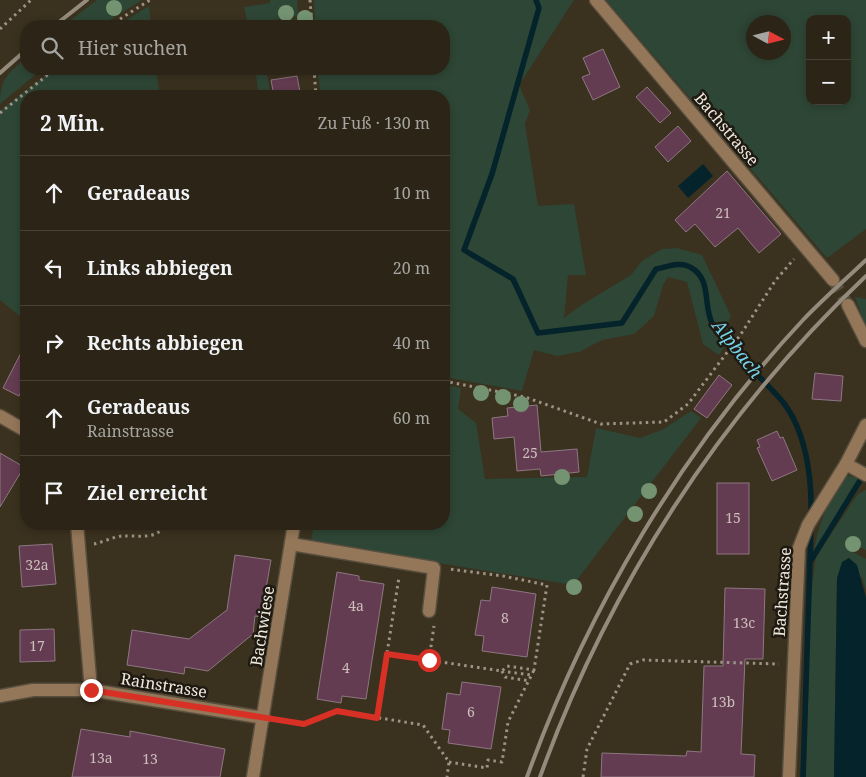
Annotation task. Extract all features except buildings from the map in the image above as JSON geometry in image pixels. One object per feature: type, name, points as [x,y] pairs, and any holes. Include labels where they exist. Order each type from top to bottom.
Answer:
[{"type":"street","name":"Bachstrasse","points":[[596,0],[833,280]]},
{"type":"street","points":[[848,304],[866,341]]},
{"type":"street","points":[[0,416],[20,428]]},
{"type":"street","name":"Bachstrasse","points":[[789,777],[800,548],[808,525],[817,510],[856,470],[866,425]]},
{"type":"street","points":[[77,530],[91,690]]},
{"type":"street","name":"Bachwiese","points":[[253,777],[293,530]]},
{"type":"street","points":[[291,541],[434,568],[429,611]]},
{"type":"street","name":"Rainstrasse","points":[[0,696],[33,690],[91,690],[264,718]]},
{"type":"path","points":[[0,29],[31,0]]},
{"type":"path","points":[[118,20],[150,0]]},
{"type":"path","points":[[310,0],[312,20]]},
{"type":"path","points":[[29,90],[48,75]]},
{"type":"path","points":[[314,75],[316,90]]},
{"type":"path","points":[[0,113],[20,97]]},
{"type":"path","points":[[450,382],[526,397],[602,424],[664,422],[688,404],[742,334],[775,281],[806,247]]},
{"type":"path","points":[[79,549],[120,536],[150,536],[160,530]]},
{"type":"path","points":[[377,718],[402,563]]},
{"type":"path","points":[[434,568],[488,574],[547,585],[534,670],[508,722],[502,762],[488,760],[487,768],[449,762]]},
{"type":"path","points":[[429,660],[434,625]]},
{"type":"path","points":[[387,654],[502,671]]},
{"type":"path","points":[[584,777],[587,749],[626,669],[635,661],[794,664]]},
{"type":"path","points":[[502,671],[507,666],[534,670]]},
{"type":"path","points":[[502,671],[505,677],[530,681]]},
{"type":"path","points":[[508,672],[532,675]]},
{"type":"path","points":[[264,718],[304,724],[337,711],[423,725],[449,762],[447,777]]},
{"type":"green space","points":[[97,0],[142,0],[110,20],[71,20]]},
{"type":"green space","points":[[270,0],[297,0],[298,16],[273,20],[247,20],[244,7],[270,3]]},
{"type":"green space","points":[[314,0],[574,0],[519,85],[530,110],[525,124],[538,206],[574,204],[586,275],[568,275],[564,318],[631,275],[642,261],[662,249],[677,248],[702,255],[731,316],[725,327],[733,334],[719,355],[703,344],[687,282],[668,277],[663,285],[654,316],[634,334],[602,340],[579,352],[557,356],[534,350],[522,391],[450,378],[450,90],[320,90],[318,75],[450,75],[450,20],[315,20]]},
{"type":"green space","points":[[606,0],[866,0],[866,229],[827,258]]},
{"type":"green space","points":[[149,6],[150,20],[127,20]]},
{"type":"green space","points":[[20,63],[20,75],[35,75],[0,104],[3,82]]},
{"type":"green space","points":[[46,75],[157,75],[159,90],[27,90]]},
{"type":"green space","points":[[256,75],[267,75],[270,90],[258,90]]},
{"type":"green space","points":[[20,95],[20,316],[0,300],[0,111]]},
{"type":"green space","points":[[855,297],[866,299],[866,327],[865,324]]},
{"type":"green space","points":[[450,386],[461,388],[458,409],[476,423],[485,479],[587,477],[596,428],[640,438],[664,429],[691,411],[701,418],[573,585],[311,542],[313,530],[450,530]]},
{"type":"green space","points":[[847,476],[859,477],[814,552],[825,512],[835,492]]},
{"type":"green space","points":[[866,490],[866,550],[853,544],[851,551],[866,559],[866,591],[862,577],[837,578],[834,777],[806,777],[811,595],[816,556],[858,494]]},
{"type":"water","points":[[703,164],[713,176],[688,198],[678,186]]},
{"type":"water","points":[[849,558],[857,565],[866,598],[866,777],[834,777],[837,578],[842,562]]},
{"type":"waterway","name":"Alpbach","points":[[536,0],[539,8],[492,174],[464,250],[513,279],[538,333],[622,323],[656,269],[682,264],[697,272],[702,278],[713,325],[726,342],[783,402],[791,414],[802,441],[809,470],[811,515]]},
{"type":"waterway","points":[[810,562],[864,474]]},
{"type":"waterway","name":"Alpbach","points":[[803,777],[811,529]]},
{"type":"tunnel","points":[[833,280],[848,305]]},
{"type":"railway","points":[[62,20],[87,0]]},
{"type":"railway","points":[[0,73],[20,55]]},
{"type":"railway","points":[[527,777],[578,653],[642,534],[678,477],[717,422],[759,370],[803,320],[866,260]]},
{"type":"railway","points":[[540,777],[568,707],[599,638],[635,572],[674,507],[717,445],[763,386],[813,329],[866,276]]},
{"type":"route","points":[[91,690],[304,724],[337,711],[377,718],[387,654],[429,660]]}]
